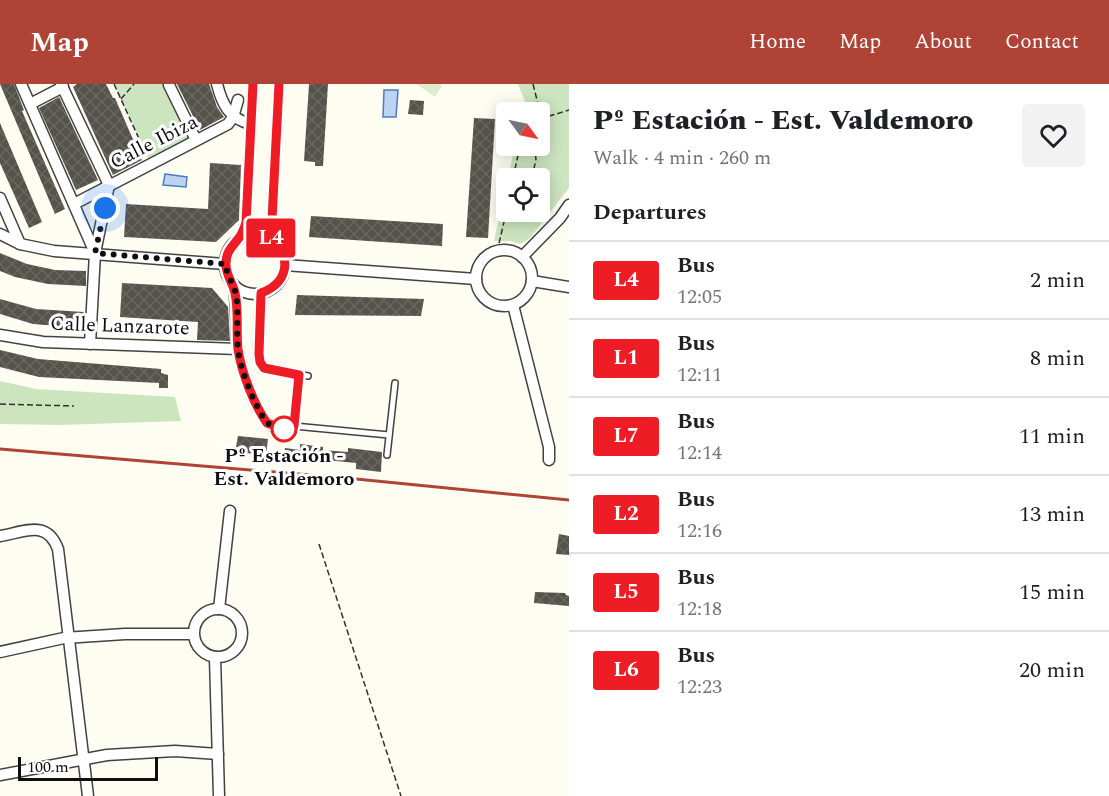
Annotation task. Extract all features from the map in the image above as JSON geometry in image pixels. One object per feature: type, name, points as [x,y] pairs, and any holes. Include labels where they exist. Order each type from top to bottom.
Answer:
[{"type":"street","points":[[21,84],[95,253]]},
{"type":"street","points":[[271,239],[279,84]]},
{"type":"street","points":[[169,85],[196,140]]},
{"type":"street","points":[[30,104],[62,86],[109,185],[95,253],[90,344]]},
{"type":"street","points":[[217,86],[228,97],[238,100]]},
{"type":"street","points":[[217,86],[228,113],[251,124]]},
{"type":"street","points":[[233,117],[238,100],[253,87]]},
{"type":"street","points":[[253,87],[246,223],[240,238],[227,254],[225,264],[236,296],[238,349],[251,391],[264,419],[271,425]]},
{"type":"street","name":"Calle Ibiza","points":[[74,204],[228,124],[233,117]]},
{"type":"street","points":[[0,198],[20,244]]},
{"type":"street","points":[[522,257],[560,218],[569,205]]},
{"type":"street","points":[[0,234],[20,244],[54,251],[225,264]]},
{"type":"street","points":[[233,284],[246,292],[261,293],[270,290],[283,275],[285,266],[282,250],[271,239],[256,234],[240,238]]},
{"type":"street","points":[[508,251],[522,257],[528,264],[532,281],[526,296],[513,305],[505,306],[488,301],[482,295],[476,279],[481,264],[497,252],[508,251]]},
{"type":"street","points":[[285,266],[476,279]]},
{"type":"street","points":[[532,281],[569,287]]},
{"type":"street","points":[[261,293],[259,354],[264,368]]},
{"type":"street","points":[[513,305],[549,447],[549,460]]},
{"type":"street","name":"Calle Lanzarote","points":[[0,335],[43,342],[238,349]]},
{"type":"street","points":[[219,609],[230,511]]},
{"type":"street","points":[[0,536],[35,530],[46,531],[54,537],[58,549],[88,796]]},
{"type":"street","points":[[219,609],[232,613],[237,619],[242,634],[236,649],[230,654],[215,658],[201,651],[196,645],[193,634],[196,621],[201,615],[208,610],[219,609]]},
{"type":"street","points":[[0,652],[69,638],[125,634],[193,634]]},
{"type":"street","points":[[215,658],[219,796]]},
{"type":"street","points":[[0,775],[107,755],[175,751],[218,754]]},
{"type":"lane","points":[[264,368],[308,376]]},
{"type":"lane","points":[[294,426],[299,375]]},
{"type":"lane","points":[[387,455],[395,383]]},
{"type":"lane","points":[[271,425],[284,429],[294,426],[389,435]]},
{"type":"path","points":[[114,84],[151,164]]},
{"type":"path","points":[[121,99],[134,84]]},
{"type":"path","points":[[533,84],[538,102]]},
{"type":"path","points":[[550,116],[569,110]]},
{"type":"path","points":[[497,252],[504,222]]},
{"type":"path","points":[[0,404],[75,406]]},
{"type":"path","points":[[319,544],[401,796]]},
{"type":"green space","points":[[114,84],[169,84],[196,140],[151,164]]},
{"type":"green space","points":[[416,84],[440,84],[442,86],[435,97]]},
{"type":"green space","points":[[518,84],[569,84],[569,188],[550,212],[550,168],[510,168],[513,156],[550,156],[550,102],[525,102]]},
{"type":"green space","points":[[498,222],[542,222],[530,238],[521,244],[494,241]]},
{"type":"green space","points":[[0,381],[36,389],[175,397],[181,421],[60,425],[0,424]]},
{"type":"water","points":[[384,90],[398,90],[396,117],[383,117]]},
{"type":"water","points":[[165,174],[187,177],[186,187],[163,185]]},
{"type":"building","points":[[0,84],[14,84],[24,110],[22,111],[65,209],[55,214]]},
{"type":"building","points":[[77,84],[106,84],[115,98],[142,160],[113,175],[73,87]]},
{"type":"building","points":[[177,84],[209,84],[217,107],[224,117],[200,130]]},
{"type":"building","points":[[309,84],[328,84],[323,166],[315,166],[315,162],[304,161]]},
{"type":"building","points":[[59,97],[98,180],[76,190],[39,108]]},
{"type":"building","points":[[410,100],[424,101],[423,115],[408,114]]},
{"type":"building","points":[[474,118],[495,119],[488,238],[466,237]]},
{"type":"building","points":[[0,123],[42,222],[29,228],[0,163]]},
{"type":"building","points":[[210,163],[241,165],[239,220],[216,242],[124,237],[126,204],[208,209]]},
{"type":"building","points":[[311,216],[443,224],[442,246],[309,237]]},
{"type":"building","points":[[0,253],[27,264],[55,270],[86,271],[86,286],[48,284],[15,277],[0,271]]},
{"type":"building","points":[[122,283],[212,288],[228,307],[230,341],[197,340],[198,322],[120,317]]},
{"type":"building","points":[[297,295],[424,299],[421,316],[295,315]]},
{"type":"building","points":[[0,299],[36,309],[84,312],[83,328],[33,324],[0,314]]},
{"type":"building","points":[[0,350],[38,359],[161,369],[161,373],[168,375],[168,388],[159,388],[159,383],[39,377],[0,367]]},
{"type":"building","points":[[238,436],[268,439],[266,455],[235,452]]},
{"type":"building","points":[[300,444],[323,447],[323,450],[348,452],[348,448],[382,452],[381,472],[356,469],[356,463],[284,456],[285,448],[300,450]]},
{"type":"building","points":[[559,534],[569,536],[569,555],[556,554]]},
{"type":"building","points":[[535,592],[565,593],[569,596],[569,606],[534,603]]},
{"type":"railway","points":[[0,449],[346,478],[569,500]]},
{"type":"bus line","name":"L4","points":[[253,84],[246,223],[240,238],[227,254],[225,264],[236,296],[240,359],[251,391],[267,423],[284,429],[294,426],[299,375],[264,368],[259,354],[261,293],[270,290],[278,283],[285,266],[282,250],[271,239],[279,84]]},
{"type":"place","name":"Pº Estación - Est. Valdemoro","points":[[284,429]]},
{"type":"route","points":[[105,208],[95,253],[225,264],[236,296],[238,349],[251,391],[267,423],[284,429]]}]
